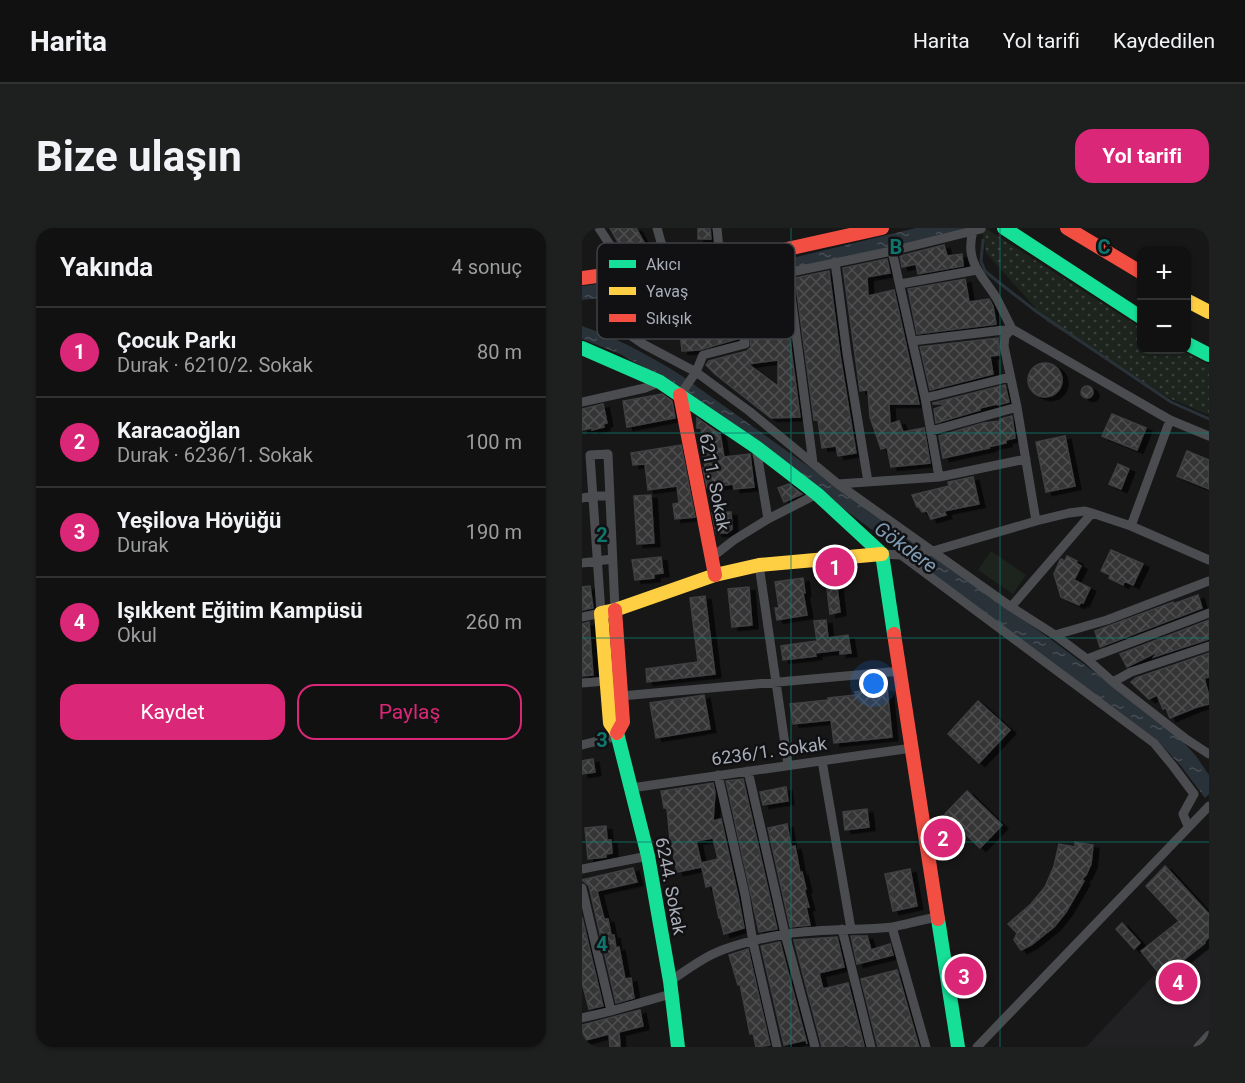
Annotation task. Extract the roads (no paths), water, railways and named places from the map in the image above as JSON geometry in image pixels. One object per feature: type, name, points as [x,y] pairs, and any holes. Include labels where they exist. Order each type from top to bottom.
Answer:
[{"type":"main road","points":[[795,250],[882,228]]},
{"type":"main road","points":[[1067,228],[1137,270]]},
{"type":"main road","points":[[1006,229],[1137,315]]},
{"type":"main road","points":[[582,278],[597,276]]},
{"type":"main road","points":[[1191,303],[1209,312]]},
{"type":"main road","points":[[1191,346],[1209,355]]},
{"type":"main road","points":[[582,348],[681,393],[817,494],[882,554],[958,1047]]},
{"type":"main road","name":"6211. Sokak","points":[[681,393],[715,575]]},
{"type":"main road","points":[[608,611],[715,575],[759,566],[882,554]]},
{"type":"main road","name":"6244. Sokak","points":[[608,611],[606,681],[610,723],[618,735],[648,856],[671,987],[678,1047]]},
{"type":"main road","name":"6244. Sokak","points":[[608,611],[621,696],[623,722],[618,735]]},
{"type":"street","points":[[599,228],[609,243]]},
{"type":"street","points":[[657,228],[661,243]]},
{"type":"street","points":[[717,228],[718,243]]},
{"type":"street","points":[[795,271],[977,230],[970,241],[976,270],[996,298],[1012,328],[1170,420],[1209,436]]},
{"type":"street","points":[[892,251],[925,398],[939,477]]},
{"type":"street","points":[[835,262],[868,482]]},
{"type":"street","points":[[900,284],[976,270]]},
{"type":"street","points":[[912,340],[1012,328]]},
{"type":"street","points":[[1012,328],[1005,336],[1004,346],[1017,407],[1036,521]]},
{"type":"street","points":[[636,339],[693,375],[838,484],[1011,607],[1055,635],[1186,739],[1209,754]]},
{"type":"street","points":[[681,393],[703,356],[745,344],[744,339]]},
{"type":"street","points":[[794,339],[813,463]]},
{"type":"street","points":[[925,398],[1010,377]]},
{"type":"street","points":[[582,402],[645,388],[660,382]]},
{"type":"street","points":[[931,431],[1017,407]]},
{"type":"street","points":[[1131,526],[1170,420]]},
{"type":"street","points":[[756,447],[768,519]]},
{"type":"street","name":"6244. Sokak","points":[[608,454],[612,558],[608,611],[596,561],[590,455],[608,454]]},
{"type":"street","points":[[838,484],[939,477],[1026,459]]},
{"type":"street","points":[[711,558],[734,540],[768,519],[817,494]]},
{"type":"street","points":[[582,498],[610,496]]},
{"type":"street","points":[[882,554],[901,555],[933,551],[1036,521],[1085,511],[1131,526],[1209,560]]},
{"type":"street","points":[[1011,607],[1092,513]]},
{"type":"street","points":[[901,555],[1154,743],[1194,794],[1183,814],[1188,826]]},
{"type":"street","points":[[582,563],[612,558]]},
{"type":"street","points":[[759,566],[788,765]]},
{"type":"street","points":[[1055,635],[1107,620],[1209,581]]},
{"type":"street","points":[[582,617],[608,611]]},
{"type":"street","points":[[1087,659],[1209,613]]},
{"type":"street","points":[[1113,682],[1131,672],[1209,646]]},
{"type":"street","points":[[621,696],[901,671]]},
{"type":"street","points":[[582,683],[606,681]]},
{"type":"street","points":[[582,745],[618,735]]},
{"type":"street","name":"6236/1. Sokak","points":[[631,788],[912,748]]},
{"type":"street","points":[[822,761],[846,929],[871,1047]]},
{"type":"street","points":[[748,771],[785,934],[816,1047]]},
{"type":"street","points":[[718,775],[777,1047]]},
{"type":"street","points":[[977,1047],[1209,806]]},
{"type":"street","points":[[582,869],[648,856]]},
{"type":"street","points":[[582,888],[611,1011]]},
{"type":"street","points":[[582,1018],[611,1011],[671,987],[701,960],[726,948],[785,934],[892,927],[937,917]]},
{"type":"street","points":[[892,927],[926,1047]]},
{"type":"street","points":[[1198,1047],[1209,1035]]},
{"type":"water","points":[[916,228],[973,228],[795,269],[795,257]]},
{"type":"water","points":[[597,284],[597,298],[582,300],[582,286]]},
{"type":"water","name":"Gökdere","points":[[582,326],[597,332],[597,339],[615,339],[682,376],[1053,641],[1174,732],[1196,756],[1209,775],[1209,794],[1205,798],[1181,766],[1156,739],[677,386],[620,354],[582,339]]},
{"type":"waterway","points":[[983,240],[981,261],[985,271],[997,281],[1037,312],[1171,402],[1209,419]]},
{"type":"place","name":"Çocuk Parkı","points":[[835,567]]},
{"type":"place","name":"Karacaoğlan","points":[[943,838]]},
{"type":"place","name":"Yeşilova Höyüğü","points":[[964,976]]},
{"type":"place","name":"Işıkkent Eğitim Kampüsü","points":[[1178,982]]}]
